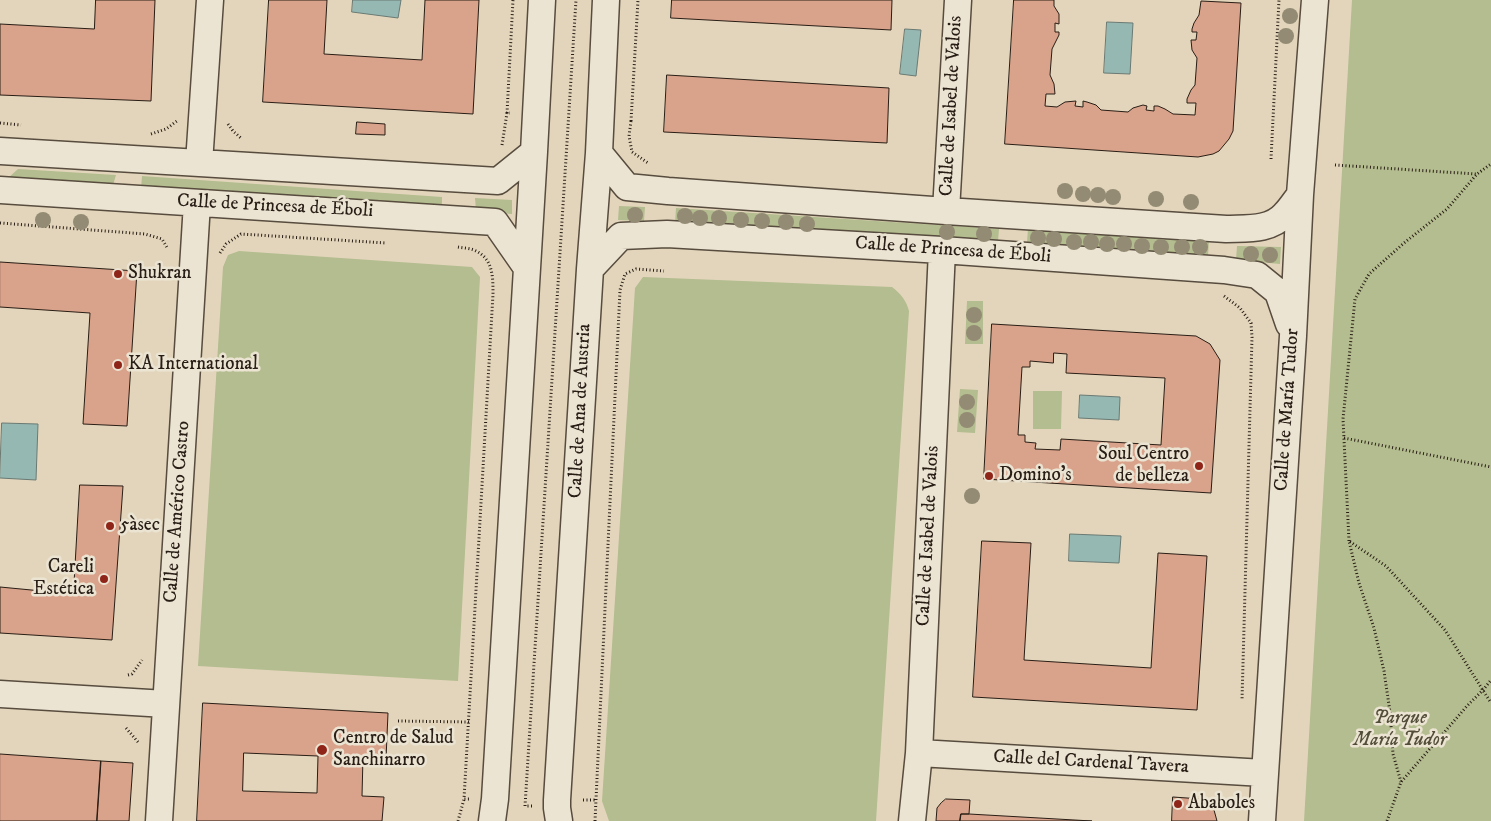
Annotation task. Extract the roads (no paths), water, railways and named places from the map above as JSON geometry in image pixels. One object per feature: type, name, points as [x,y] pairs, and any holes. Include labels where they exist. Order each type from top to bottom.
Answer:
[{"type":"street","points":[[199,164],[210,0]]},
{"type":"street","points":[[492,821],[495,800],[542,0]]},
{"type":"street","name":"Calle de Ana de Austria","points":[[559,821],[557,800],[599,153],[606,0]]},
{"type":"street","name":"Calle de Isabel de Valois","points":[[946,211],[958,0]]},
{"type":"street","name":"Calle de María Tudor","points":[[1262,821],[1300,195],[1315,0]]},
{"type":"street","name":"Calle de Princesa de Éboli","points":[[3,153],[498,182],[534,152]]},
{"type":"street","name":"Calle de Princesa de Éboli","points":[[599,153],[628,187],[668,192],[1226,229],[1261,227],[1273,224],[1285,215],[1300,195]]},
{"type":"street","name":"Calle de Princesa de Éboli","points":[[0,190],[495,222],[527,268]]},
{"type":"street","name":"Calle de Américo Castro","points":[[159,821],[198,203]]},
{"type":"street","name":"Calle de Princesa de Éboli","points":[[590,269],[621,236],[667,234],[942,250],[1224,270],[1257,275],[1278,292],[1292,336]]},
{"type":"street","name":"Calle de Isabel de Valois","points":[[912,821],[919,753],[942,250]]},
{"type":"street","points":[[0,694],[166,704]]},
{"type":"street","name":"Calle del Cardenal Tavera","points":[[919,753],[1264,773]]},
{"type":"water","points":[[353,0],[401,0],[398,18],[352,12]]},
{"type":"water","points":[[1107,22],[1133,23],[1130,74],[1104,73]]},
{"type":"water","points":[[905,29],[921,30],[916,76],[900,74]]},
{"type":"water","points":[[1080,395],[1120,397],[1119,420],[1079,418]]},
{"type":"water","points":[[2,423],[38,424],[36,480],[0,478]]},
{"type":"water","points":[[1070,534],[1121,536],[1119,563],[1069,561]]},
{"type":"place","name":"Shukran","points":[[118,274]]},
{"type":"place","name":"KA International","points":[[118,365]]},
{"type":"place","name":"Soul Centro de belleza","points":[[1199,466]]},
{"type":"place","name":"Domino's","points":[[989,476]]},
{"type":"place","name":"5àsec","points":[[110,526]]},
{"type":"place","name":"Careli Estética","points":[[104,579]]},
{"type":"place","name":"Centro de Salud Sanchinarro","points":[[322,750]]},
{"type":"place","name":"Ababoles","points":[[1178,804]]},
{"type":"park label","name":"Parque María Tudor","points":[[1400,730]]}]
